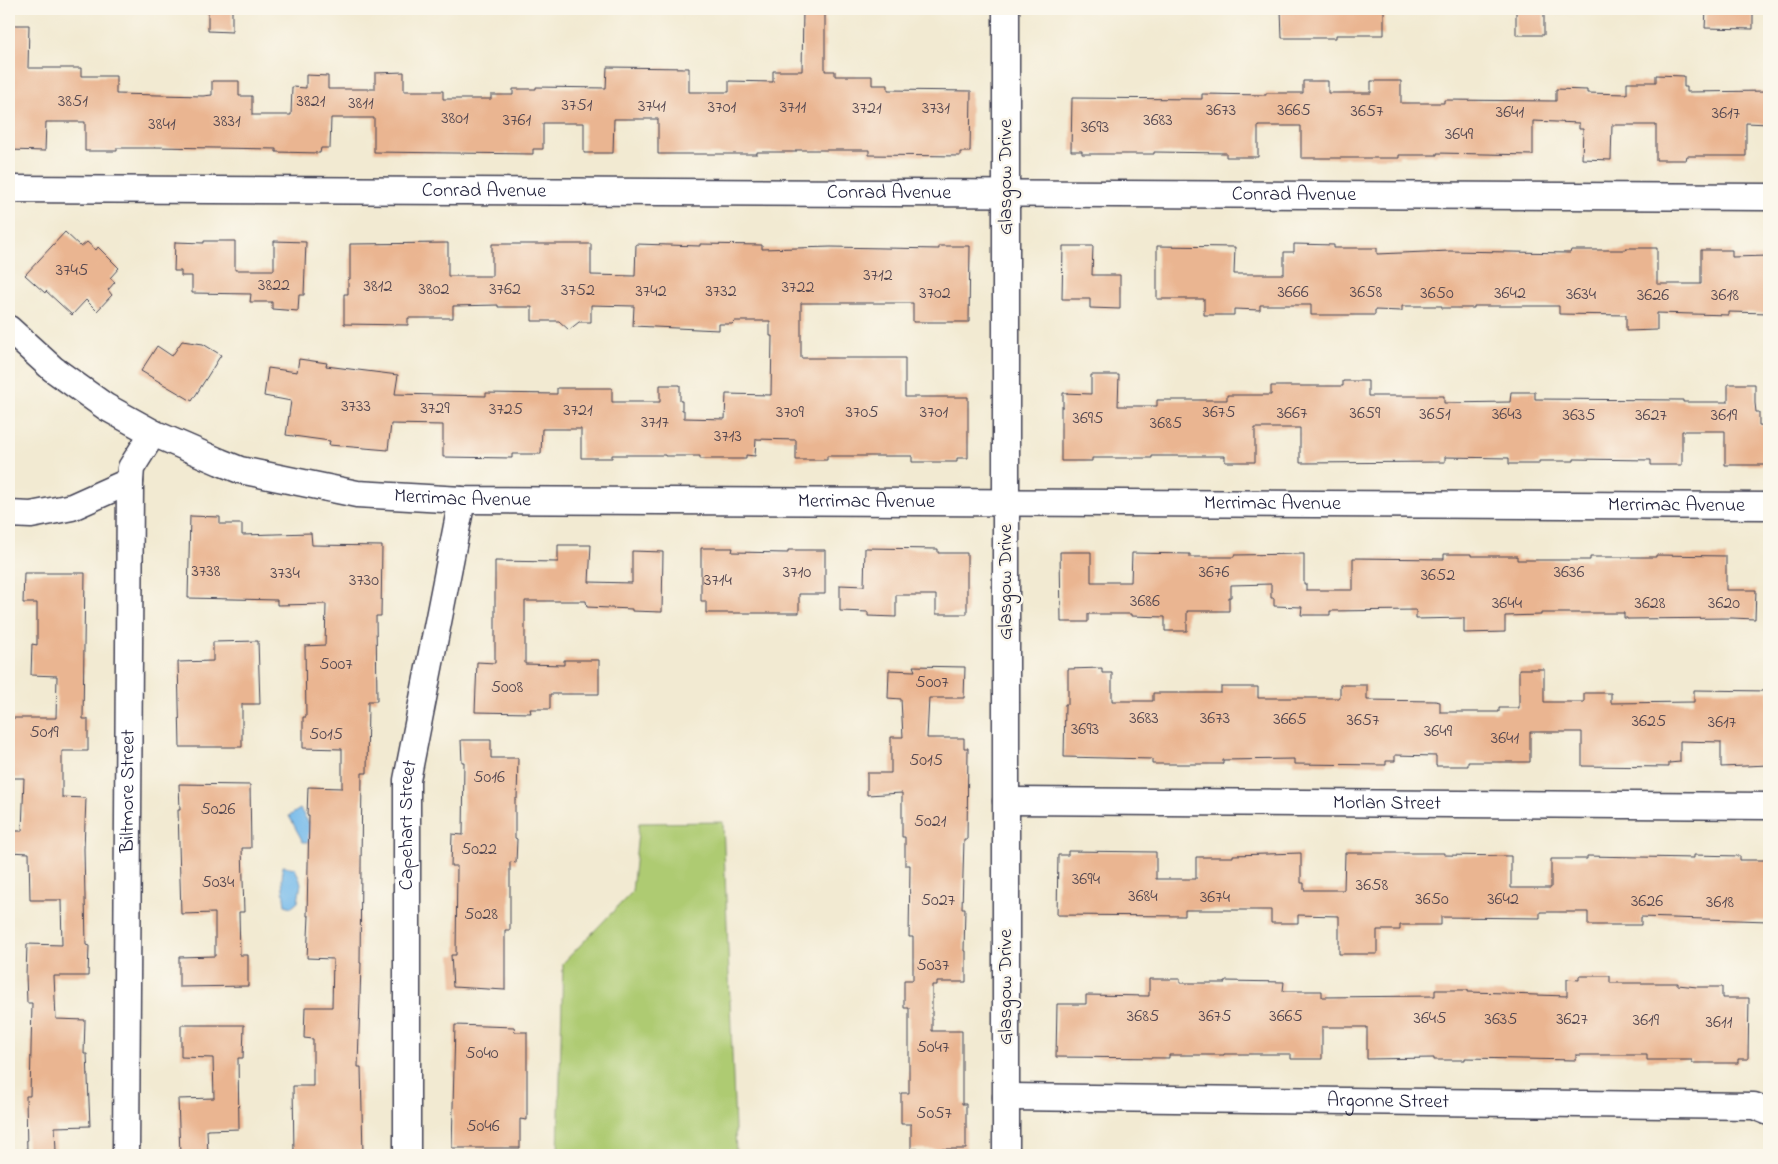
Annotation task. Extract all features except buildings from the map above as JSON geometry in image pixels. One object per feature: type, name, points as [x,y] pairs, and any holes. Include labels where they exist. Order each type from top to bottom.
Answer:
[{"type":"street","name":"Glasgow Drive","points":[[1006,9],[1006,1155]]},
{"type":"street","name":"Conrad Avenue","points":[[9,189],[1769,198]]},
{"type":"street","name":"Merrimac Avenue","points":[[9,329],[53,369],[106,406],[153,433],[200,455],[240,470],[357,494],[462,500],[1769,506]]},
{"type":"street","name":"Biltmore Street","points":[[126,1155],[130,480],[131,468],[153,433]]},
{"type":"street","points":[[9,514],[31,514],[72,507],[130,480]]},
{"type":"street","name":"Capehart Street","points":[[407,1155],[407,780],[462,500]]},
{"type":"street","name":"Morlan Street","points":[[1006,801],[1769,806]]},
{"type":"street","name":"Argonne Street","points":[[1006,1097],[1754,1106],[1769,1112]]},
{"type":"green space","points":[[723,822],[736,1155],[558,1155],[563,963],[632,892],[639,823]]},
{"type":"water","points":[[300,809],[321,842],[303,842],[289,816]]},
{"type":"water","points":[[283,866],[295,868],[301,883],[298,902],[292,907],[285,905],[282,880]]}]
